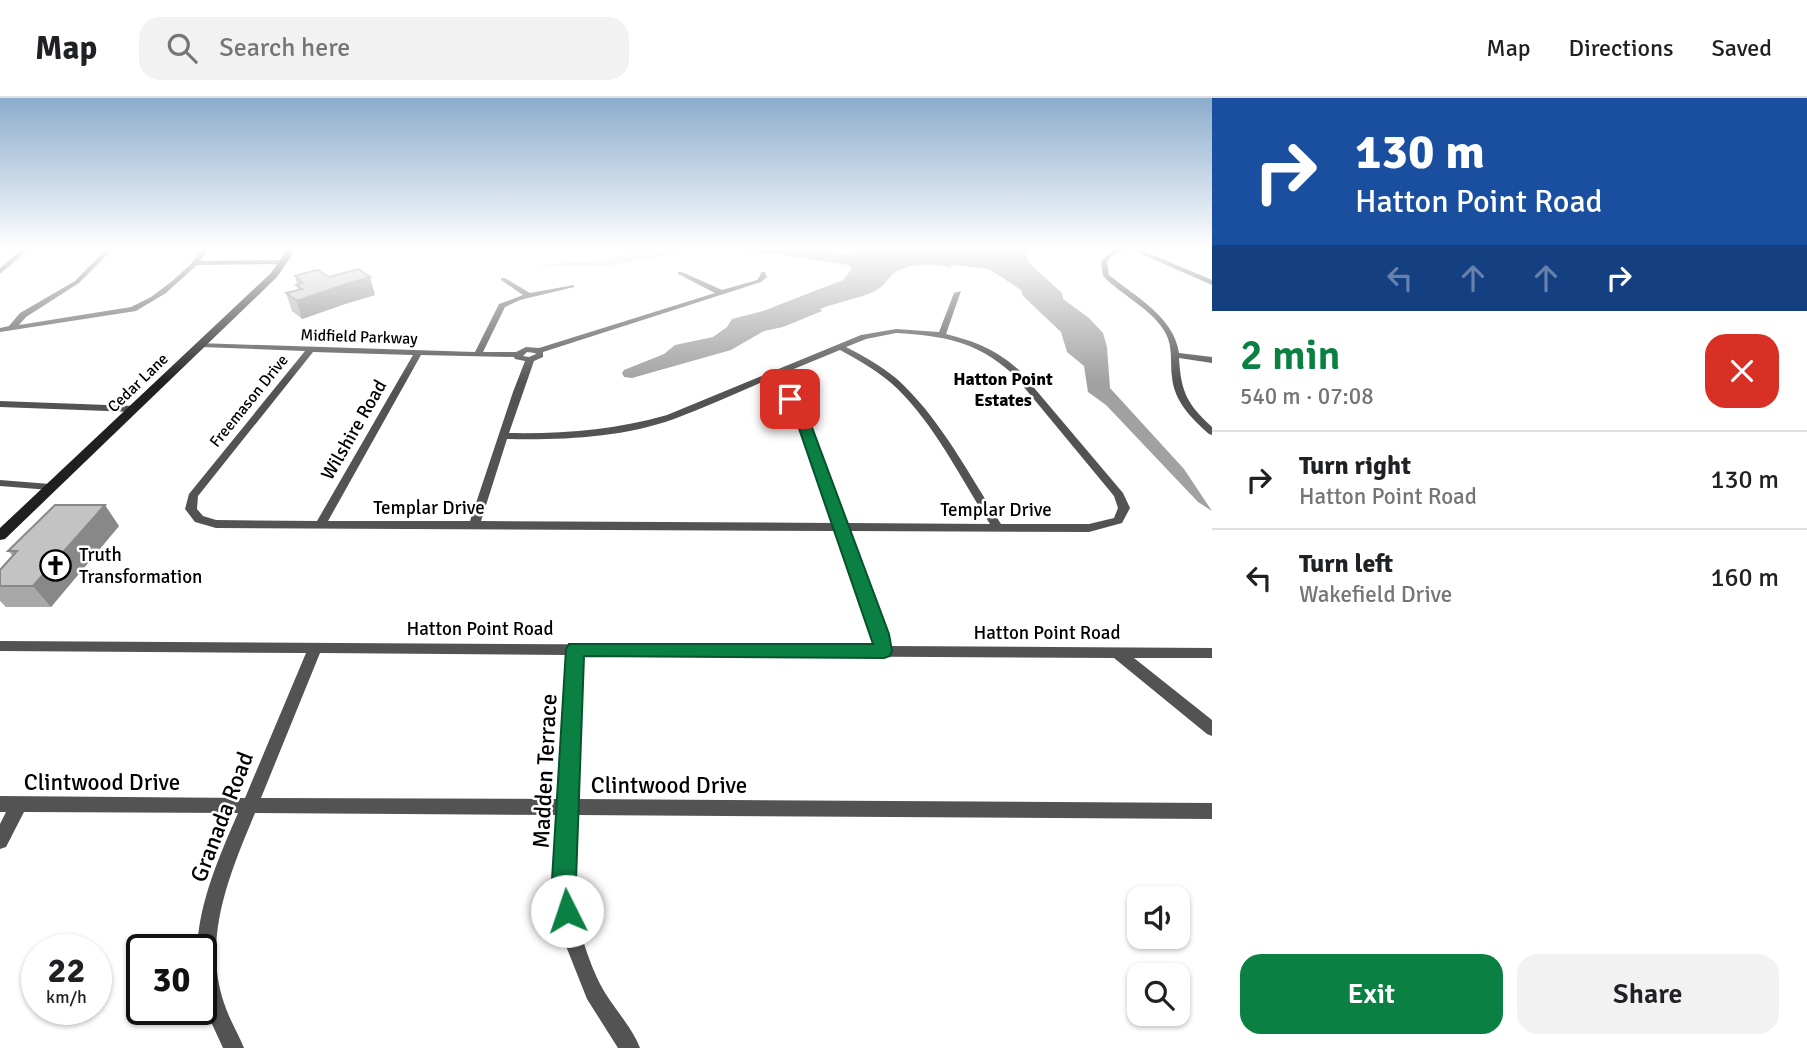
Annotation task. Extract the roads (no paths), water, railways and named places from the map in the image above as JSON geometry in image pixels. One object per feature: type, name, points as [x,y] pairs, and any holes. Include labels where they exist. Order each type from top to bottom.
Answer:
[{"type":"main road","name":"Cedar Lane","points":[[0,536],[253,293]]},
{"type":"street","points":[[11,329],[23,315],[58,293]]},
{"type":"street","points":[[0,330],[133,309],[157,293]]},
{"type":"street","points":[[478,355],[499,309],[507,302],[536,293]]},
{"type":"street","points":[[517,354],[523,360],[537,358],[539,351],[721,293]]},
{"type":"street","points":[[942,335],[958,293]]},
{"type":"street","points":[[1127,293],[1163,324],[1171,335],[1177,387],[1181,398],[1212,432]]},
{"type":"street","name":"Templar Drive","points":[[212,472],[191,503],[191,509],[199,519],[216,524],[1089,528],[1118,520],[1124,509],[1123,502],[1007,363],[976,344],[919,332],[885,332],[864,337],[670,417],[641,425],[571,436],[503,436]]},
{"type":"street","name":"Midfield Parkway","points":[[201,345],[478,355],[517,354],[526,349],[539,351]]},
{"type":"street","points":[[840,347],[878,368],[911,395],[998,528]]},
{"type":"street","name":"Freemason Drive","points":[[212,472],[311,349]]},
{"type":"street","name":"Wilshire Road","points":[[320,525],[418,353]]},
{"type":"street","points":[[1175,355],[1212,360]]},
{"type":"street","points":[[474,526],[530,360]]},
{"type":"street","points":[[761,380],[783,393],[796,407],[884,651]]},
{"type":"street","points":[[0,404],[134,409]]},
{"type":"street","points":[[0,483],[50,487]]},
{"type":"street","name":"Hatton Point Road","points":[[0,646],[1212,653]]},
{"type":"street","name":"Granada Road","points":[[234,1048],[207,986],[207,937],[222,872],[315,648]]},
{"type":"street","name":"Madden Terrace","points":[[575,649],[564,880],[573,942],[596,995],[631,1044]]},
{"type":"street","points":[[1118,653],[1212,729]]},
{"type":"street","name":"Clintwood Drive","points":[[0,804],[1212,811]]},
{"type":"street","points":[[0,841],[19,804]]},
{"type":"place","name":"Truth Transformation","points":[[56,566]]},
{"type":"district","name":"Hatton Point Estates","points":[[1003,389]]}]
